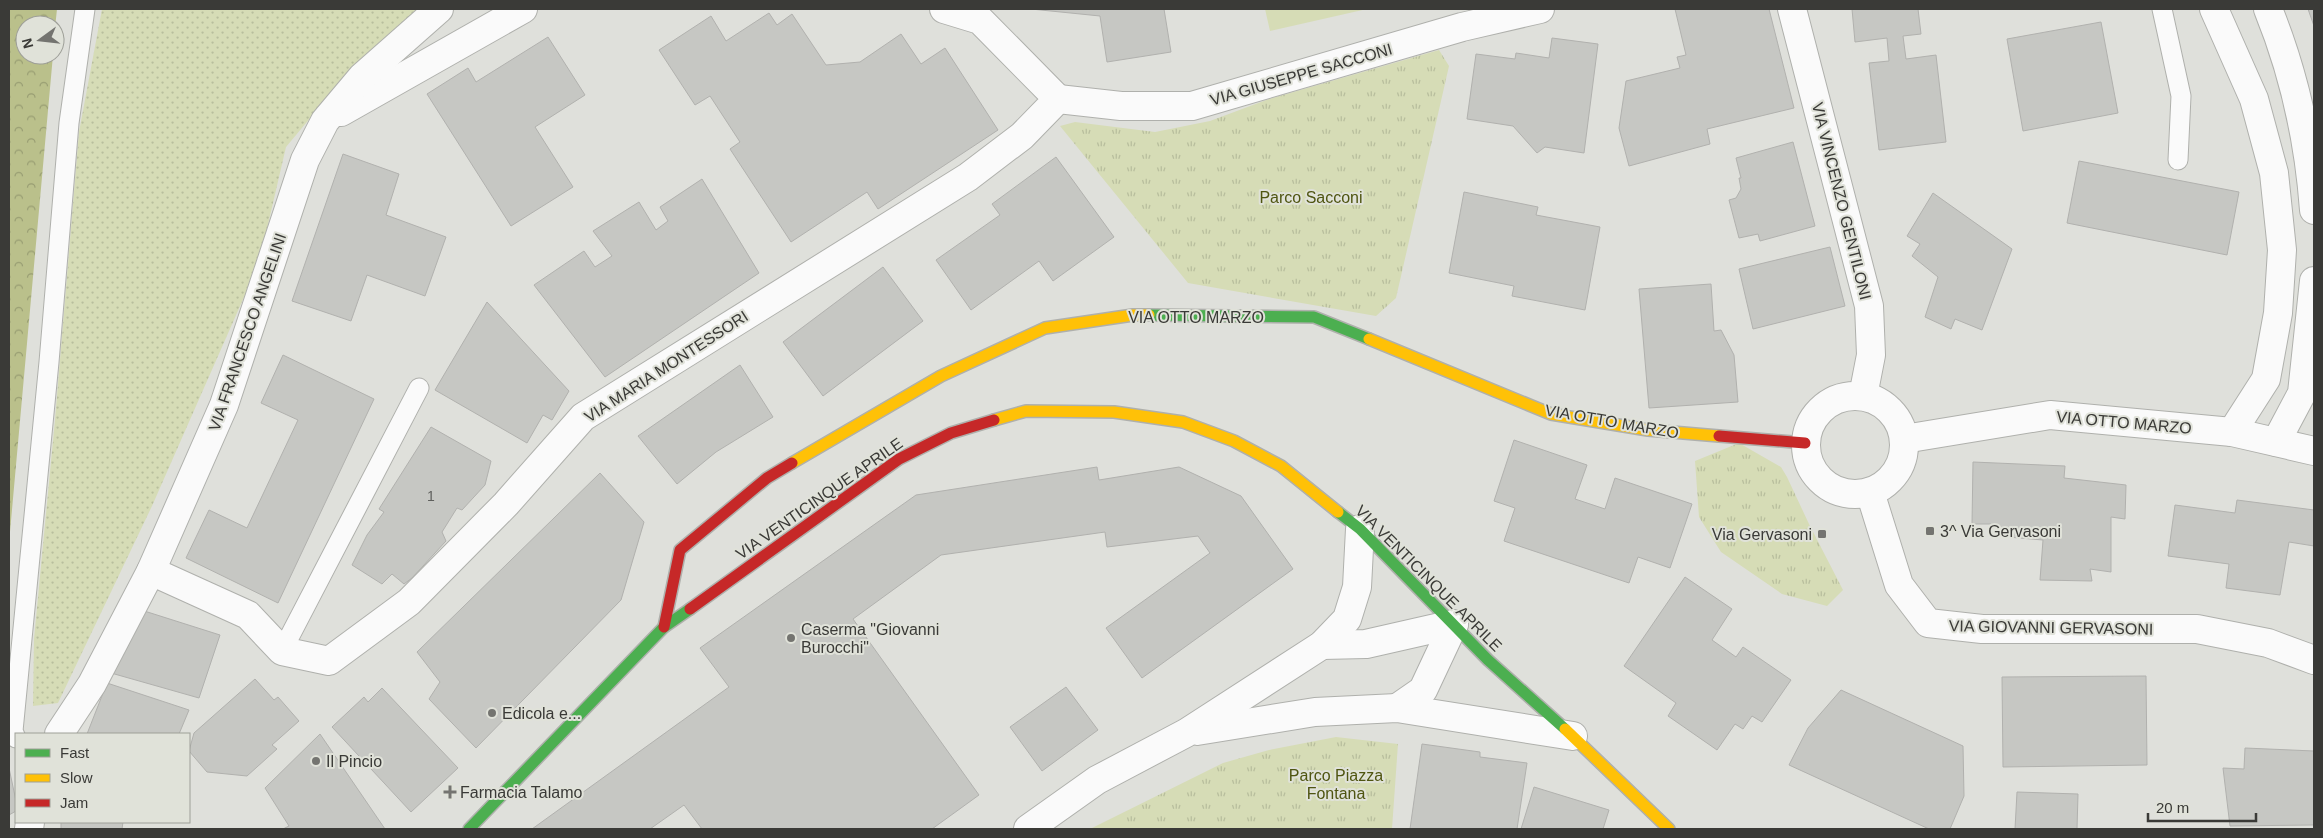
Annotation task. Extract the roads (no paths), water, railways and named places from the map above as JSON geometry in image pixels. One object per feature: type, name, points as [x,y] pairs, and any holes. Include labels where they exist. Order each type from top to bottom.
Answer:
[{"type":"street","name":"VIA FRANCESCO ANGELINI","points":[[60,733],[92,684],[151,571],[224,405],[305,160],[325,121],[362,77],[439,9]]},
{"type":"street","points":[[325,121],[523,9]]},
{"type":"street","points":[[944,9],[980,20],[1058,99]]},
{"type":"street","name":"VIA GIUSEPPE SACCONI","points":[[1058,99],[1121,106],[1192,106],[1462,27],[1540,9]]},
{"type":"street","name":"VIA VINCENZO GENTILONI","points":[[1792,9],[1869,306],[1871,355],[1864,396]]},
{"type":"street","points":[[2214,9],[2254,99],[2274,173],[2282,250],[2278,313],[2266,379],[2232,432]]},
{"type":"street","points":[[2268,9],[2298,98],[2311,168],[2314,210]]},
{"type":"street","name":"VIA MARIA MONTESSORI","points":[[282,651],[329,662],[409,602],[506,504],[583,416],[968,177],[1022,136],[1058,99]]},
{"type":"street","points":[[2276,442],[2302,393],[2314,281]]},
{"type":"street","name":"VIA OTTO MARZO","points":[[664,627],[680,550],[768,478],[941,376],[1045,328],[1133,315],[1314,318],[1551,414],[1648,430],[1805,443]]},
{"type":"street","points":[[1844,396],[1864,396],[1884,405],[1893,413],[1900,424],[1904,440],[1903,456],[1897,472],[1884,485],[1870,492],[1856,494],[1843,493],[1825,484],[1813,472],[1807,458],[1805,443],[1809,425],[1813,418],[1828,403],[1844,396]]},
{"type":"street","name":"VIA VENTICINQUE APRILE","points":[[469,829],[664,627],[899,459],[950,433],[1026,411],[1114,412],[1183,422],[1234,441],[1280,466],[1360,529],[1488,660],[1573,736],[1669,829]]},
{"type":"street","name":"VIA OTTO MARZO","points":[[1904,440],[2050,415],[2232,432],[2314,451]]},
{"type":"street","name":"VIA GIOVANNI GERVASONI","points":[[1870,492],[1899,585],[1928,623],[1982,629],[2197,629],[2268,643],[2314,660]]},
{"type":"street","points":[[1028,829],[1097,780],[1186,733],[1322,645],[1347,619],[1357,588],[1360,529]]},
{"type":"street","points":[[151,571],[248,615],[282,651]]},
{"type":"street","points":[[1322,645],[1366,644],[1454,624]]},
{"type":"street","points":[[1397,708],[1423,690],[1454,624]]},
{"type":"street","points":[[1186,733],[1315,712],[1397,708],[1573,736]]},
{"type":"lane","points":[[13,732],[49,362],[69,123],[85,9]]},
{"type":"lane","points":[[2162,9],[2180,96],[2178,160]]},
{"type":"lane","points":[[282,651],[420,388]]},
{"type":"place","name":"3^ Via Gervasoni","points":[[1930,531]]},
{"type":"place","name":"Via Gervasoni","points":[[1822,534]]},
{"type":"place","name":"Caserma \"Giovanni Burocchi\"","points":[[791,638]]},
{"type":"place","name":"Edicola e...","points":[[492,713]]},
{"type":"place","name":"Il Pincio","points":[[316,761]]},
{"type":"place","name":"Farmacia Talamo","points":[[450,792]]},
{"type":"park label","name":"Parco Sacconi","points":[[1311,197]]},
{"type":"park label","name":"Parco Piazza Fontana","points":[[1336,784]]}]
